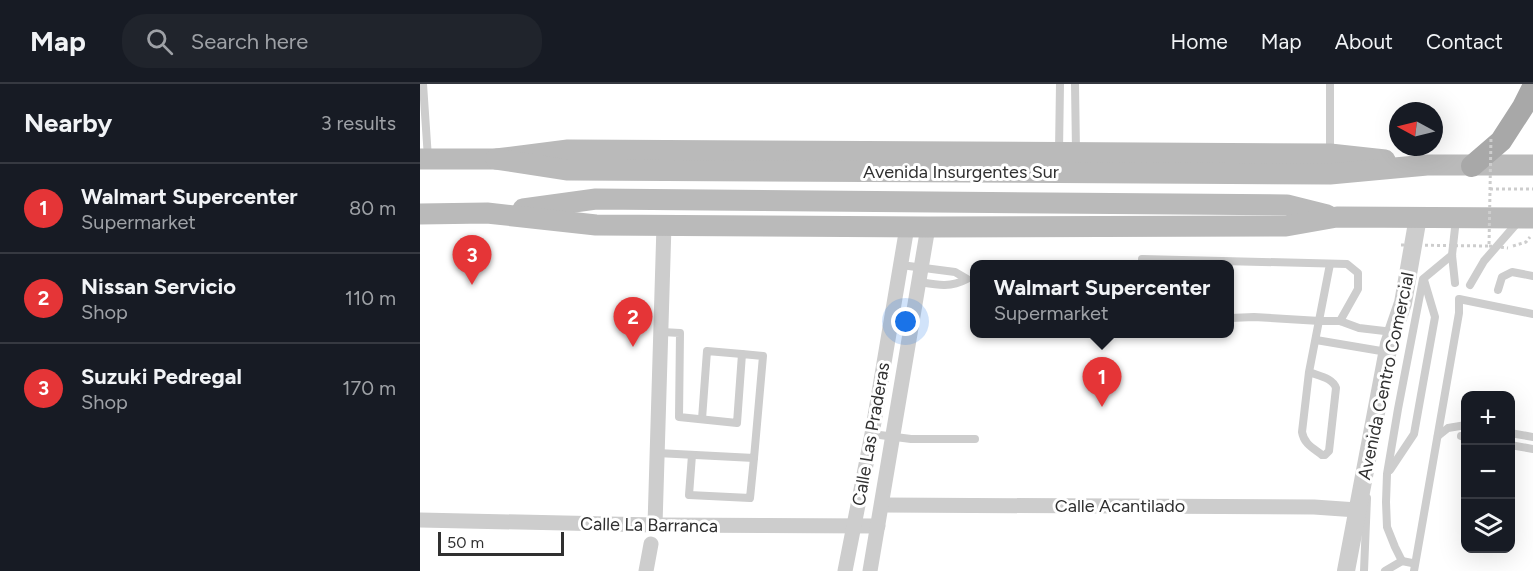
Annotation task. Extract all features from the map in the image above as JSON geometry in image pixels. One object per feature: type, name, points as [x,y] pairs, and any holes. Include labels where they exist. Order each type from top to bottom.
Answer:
[{"type":"main road","points":[[1472,166],[1526,120],[1533,87]]},
{"type":"main road","name":"Avenida Insurgentes Sur","points":[[424,159],[496,159],[568,150],[1067,152],[1330,154],[1427,165],[1533,165]]},
{"type":"main road","name":"Avenida Insurgentes Sur","points":[[496,159],[568,170],[1330,174],[1427,165]]},
{"type":"main road","name":"Avenida Insurgentes Sur","points":[[420,214],[487,213],[608,199],[1287,205],[1337,217]]},
{"type":"main road","name":"Avenida Insurgentes Sur","points":[[487,213],[596,225],[917,227],[1286,226],[1337,217],[1527,218]]},
{"type":"street","name":"Avenida Centro Comercial","points":[[1346,571],[1387,352],[1403,303],[1418,217]]},
{"type":"street","points":[[655,525],[664,225]]},
{"type":"street","name":"Calle Las Praderas","points":[[845,571],[872,434],[901,265],[917,227]]},
{"type":"street","name":"Calle Las Praderas","points":[[870,571],[920,275],[917,227]]},
{"type":"street","name":"Calle Acantilado","points":[[882,505],[1314,507],[1357,510]]},
{"type":"street","name":"Calle La Barranca","points":[[420,520],[655,525],[878,526]]},
{"type":"street","points":[[646,571],[651,544]]},
{"type":"lane","points":[[423,84],[424,159]]},
{"type":"lane","points":[[1060,84],[1067,152]]},
{"type":"lane","points":[[1067,152],[1075,84]]},
{"type":"lane","points":[[1330,84],[1330,154]]},
{"type":"lane","points":[[1455,283],[1452,255],[1456,218]]},
{"type":"lane","points":[[1470,285],[1484,261],[1527,218]]},
{"type":"lane","points":[[1452,255],[1423,279],[1388,474],[1387,527],[1402,561],[1413,567],[1438,436],[1460,299],[1533,314]]},
{"type":"lane","points":[[1142,260],[1180,260]]},
{"type":"lane","points":[[1234,261],[1347,264],[1358,273],[1358,289],[1340,321]]},
{"type":"lane","points":[[1309,372],[1330,380],[1336,388],[1329,451],[1325,455],[1306,444],[1302,432],[1309,372],[1330,264]]},
{"type":"lane","points":[[901,265],[935,285],[956,285],[970,279]]},
{"type":"lane","points":[[920,275],[955,272],[970,279]]},
{"type":"lane","points":[[1498,290],[1502,277],[1512,272],[1533,276]]},
{"type":"lane","points":[[1388,474],[1414,434],[1435,317],[1423,279]]},
{"type":"lane","points":[[892,314],[913,318]]},
{"type":"lane","points":[[1234,318],[1340,321],[1359,328],[1393,332]]},
{"type":"lane","points":[[662,332],[680,333],[679,417],[737,423],[742,354]]},
{"type":"lane","points":[[1316,340],[1387,352]]},
{"type":"lane","points":[[692,454],[689,495],[750,498],[763,356],[707,351],[702,419]]},
{"type":"lane","points":[[1438,436],[1448,428],[1461,426]]},
{"type":"lane","points":[[872,434],[911,439],[975,438]]},
{"type":"lane","points":[[1515,434],[1533,437]]},
{"type":"lane","points":[[1515,446],[1533,449]]},
{"type":"lane","points":[[657,453],[754,458]]},
{"type":"lane","points":[[1364,571],[1368,456]]},
{"type":"lane","points":[[1385,571],[1402,561]]},
{"type":"path","points":[[1489,246],[1491,136]]},
{"type":"path","points":[[1490,189],[1533,189]]},
{"type":"path","points":[[1401,245],[1508,248],[1526,242]]},
{"type":"place","name":"Suzuki Pedregal","points":[[472,285]]},
{"type":"place","name":"Nissan Servicio","points":[[633,347]]},
{"type":"place","name":"Walmart Supercenter","points":[[1102,407]]}]
